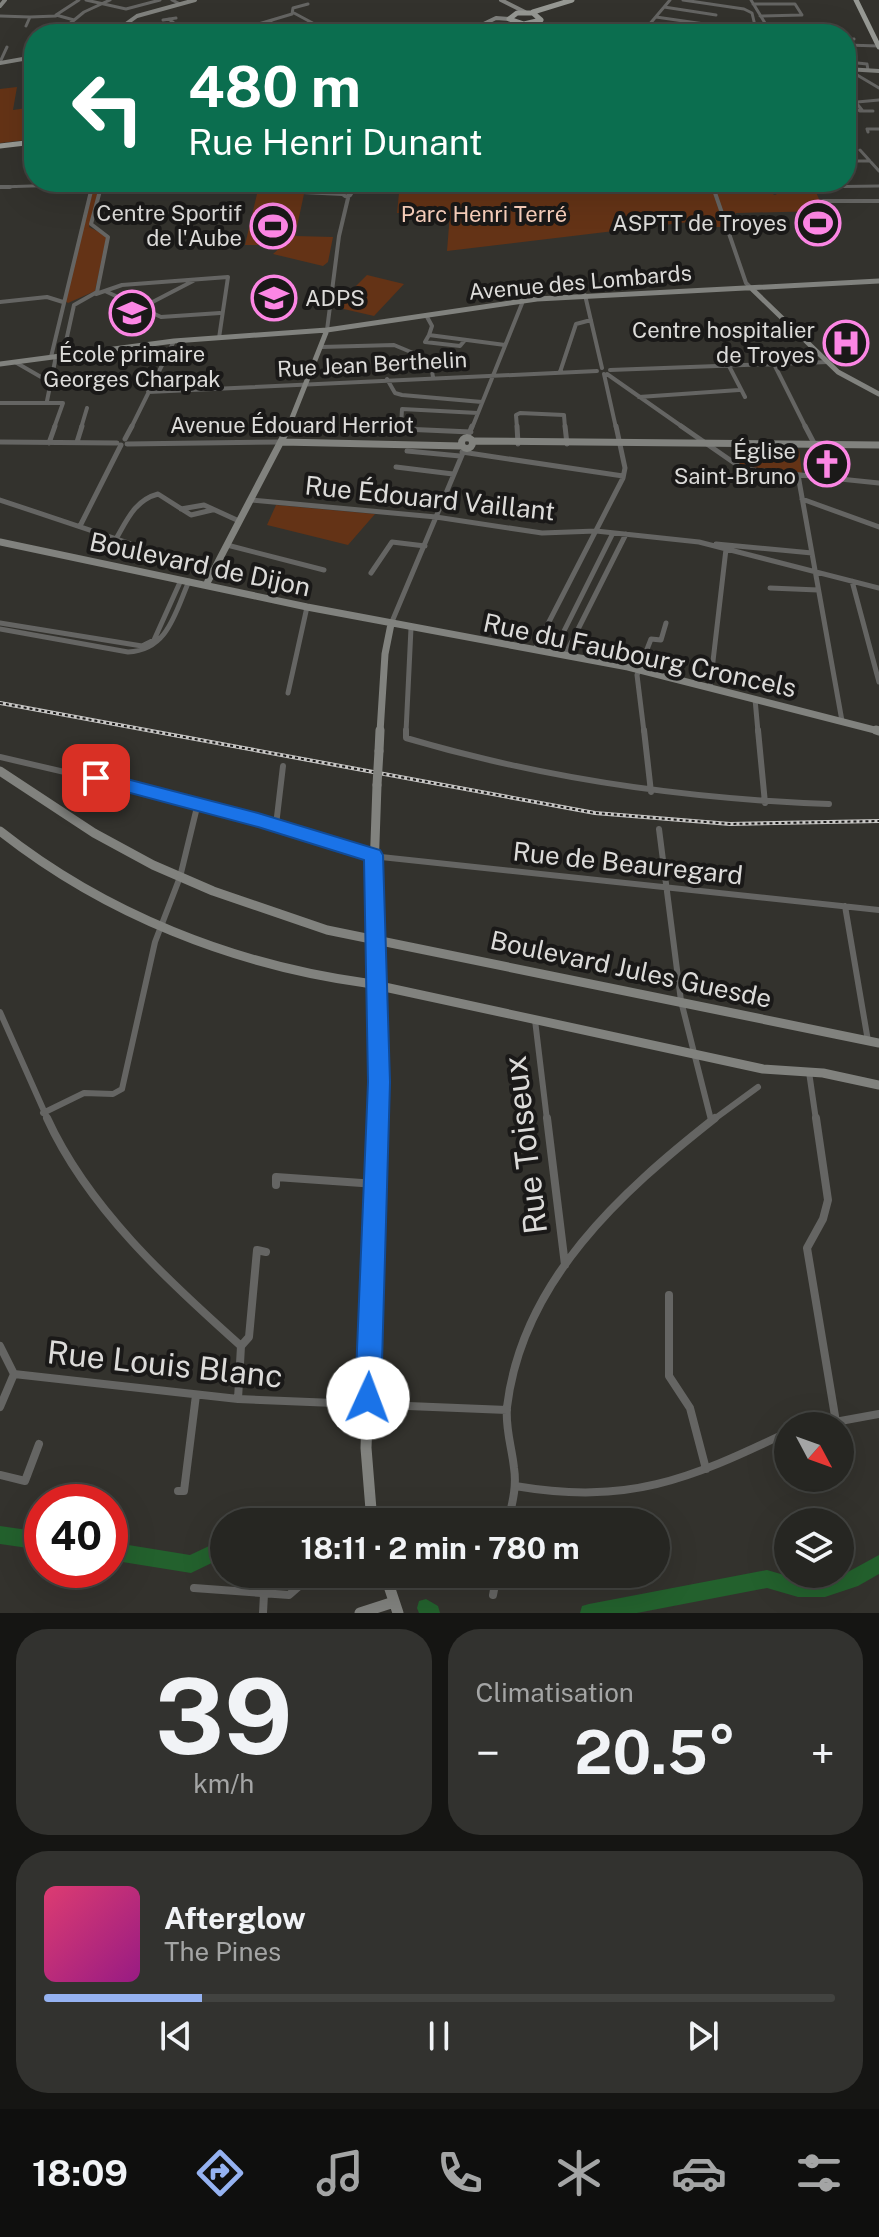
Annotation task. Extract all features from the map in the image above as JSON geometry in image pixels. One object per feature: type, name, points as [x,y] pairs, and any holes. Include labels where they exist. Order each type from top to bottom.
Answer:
[{"type":"main road","points":[[856,0],[878,44]]},
{"type":"main road","points":[[498,24],[511,17],[569,1]]},
{"type":"main road","points":[[511,17],[522,24],[530,24],[569,1]]},
{"type":"main road","points":[[527,12],[540,19]]},
{"type":"main road","points":[[0,146],[24,143]]},
{"type":"street","points":[[0,6],[5,0]]},
{"type":"street","points":[[56,16],[79,0]]},
{"type":"street","points":[[86,0],[130,9],[160,0]]},
{"type":"street","points":[[69,24],[110,0]]},
{"type":"street","points":[[172,0],[180,4]]},
{"type":"street","points":[[122,24],[195,0]]},
{"type":"street","points":[[501,0],[527,12]]},
{"type":"street","points":[[650,24],[670,0]]},
{"type":"street","points":[[683,0],[744,9],[752,13],[755,24]]},
{"type":"street","points":[[752,2],[805,5]]},
{"type":"street","points":[[752,2],[766,24]]},
{"type":"street","points":[[294,13],[293,8],[308,4]]},
{"type":"street","points":[[487,24],[498,18],[511,17],[509,5]]},
{"type":"street","points":[[797,5],[800,17]]},
{"type":"street","points":[[664,7],[716,15]]},
{"type":"street","points":[[258,24],[294,13],[314,24]]},
{"type":"street","points":[[0,16],[56,16],[74,20]]},
{"type":"street","points":[[760,16],[791,20],[800,17],[806,20]]},
{"type":"street","points":[[27,24],[30,17]]},
{"type":"street","points":[[656,17],[706,24]]},
{"type":"street","points":[[163,20],[176,18]]},
{"type":"street","points":[[169,19],[173,24]]},
{"type":"street","points":[[540,19],[546,24]]},
{"type":"street","points":[[269,21],[274,24]]},
{"type":"street","points":[[856,43],[878,44]]},
{"type":"street","points":[[0,62],[7,47]]},
{"type":"street","points":[[0,62],[24,58]]},
{"type":"street","points":[[856,63],[866,64],[868,70]]},
{"type":"street","points":[[856,69],[879,71]]},
{"type":"street","points":[[856,75],[879,88]]},
{"type":"street","points":[[860,111],[857,102],[879,100]]},
{"type":"street","points":[[856,111],[873,111]]},
{"type":"street","points":[[868,132],[867,129],[879,129]]},
{"type":"street","points":[[860,150],[879,171]]},
{"type":"street","points":[[856,161],[870,161]]},
{"type":"street","points":[[0,187],[24,185]]},
{"type":"street","points":[[856,185],[879,186]]},
{"type":"street","points":[[57,356],[63,303],[91,192]]},
{"type":"street","points":[[96,294],[108,237],[91,224],[99,192]]},
{"type":"street","points":[[257,192],[350,192],[339,236]]},
{"type":"street","points":[[202,584],[227,545],[282,442],[321,347],[327,330],[342,192]]},
{"type":"street","points":[[714,192],[746,283],[828,362],[879,391]]},
{"type":"street","points":[[823,201],[879,201]]},
{"type":"street","points":[[0,302],[47,297],[74,305],[122,285],[228,277],[220,313],[219,338]]},
{"type":"street","points":[[141,308],[191,280]]},
{"type":"street","name":"Avenue des Lombards","points":[[0,364],[174,341],[327,330],[585,295],[879,281]]},
{"type":"street","points":[[105,291],[161,317],[220,313]]},
{"type":"street","points":[[535,649],[623,476],[620,444],[585,295]]},
{"type":"street","points":[[371,1508],[366,1448],[376,1184],[378,986],[373,938],[373,855],[385,654],[391,624],[523,301]]},
{"type":"street","points":[[47,401],[51,376],[74,305]]},
{"type":"street","points":[[416,354],[432,326],[426,315]]},
{"type":"street","points":[[560,372],[576,324],[591,320]]},
{"type":"street","points":[[429,335],[505,345]]},
{"type":"street","points":[[425,342],[460,346],[465,340]]},
{"type":"street","points":[[80,526],[174,341]]},
{"type":"street","points":[[321,347],[394,345],[430,360],[433,377]]},
{"type":"street","points":[[15,362],[41,377],[51,376]]},
{"type":"street","name":"Rue Jean Berthelin","points":[[148,392],[306,382],[828,362]]},
{"type":"street","points":[[774,364],[815,445]]},
{"type":"street","points":[[729,366],[745,397]]},
{"type":"street","points":[[604,371],[743,469],[879,483]]},
{"type":"street","points":[[387,379],[395,393],[402,395],[482,402]]},
{"type":"street","points":[[639,397],[739,390]]},
{"type":"street","points":[[0,403],[63,403],[49,443]]},
{"type":"street","points":[[77,442],[87,408]]},
{"type":"street","points":[[478,413],[402,409],[400,427],[466,445],[623,476]]},
{"type":"street","points":[[518,444],[516,415],[533,413],[564,415],[567,444]]},
{"type":"street","points":[[0,453],[2,442],[123,442]]},
{"type":"street","name":"Avenue Édouard Herriot","points":[[123,442],[879,445]]},
{"type":"street","points":[[407,451],[466,445]]},
{"type":"street","points":[[396,467],[453,474]]},
{"type":"street","points":[[798,475],[842,721]]},
{"type":"street","points":[[116,539],[137,504],[158,494],[191,515],[212,510],[239,521]]},
{"type":"street","points":[[802,499],[879,527]]},
{"type":"street","points":[[0,500],[212,571]]},
{"type":"street","name":"Rue Édouard Vaillant","points":[[252,500],[436,517],[542,533],[596,531],[812,553]]},
{"type":"street","points":[[553,653],[613,533]]},
{"type":"street","points":[[565,655],[626,534]]},
{"type":"street","name":"Boulevard de Dijon","points":[[0,542],[391,624]]},
{"type":"street","points":[[371,573],[392,542],[425,546]]},
{"type":"street","name":"Rue Édouard Vaillant","points":[[699,542],[879,588]]},
{"type":"street","points":[[227,545],[324,570]]},
{"type":"street","points":[[710,687],[726,549]]},
{"type":"street","points":[[0,626],[128,652],[147,652],[162,642],[185,581]]},
{"type":"street","points":[[852,581],[879,682]]},
{"type":"street","points":[[770,588],[818,590]]},
{"type":"street","points":[[288,693],[307,607]]},
{"type":"street","points":[[651,792],[637,670],[651,639],[661,640],[666,623]]},
{"type":"street","name":"Rue du Faubourg Croncels","points":[[391,624],[637,670],[879,731]]},
{"type":"street","points":[[411,628],[406,738],[453,753],[651,792],[765,803],[829,804]]},
{"type":"street","points":[[755,699],[765,803]]},
{"type":"street","name":"Rue de Beauregard","points":[[0,757],[198,803],[373,855],[879,910]]},
{"type":"street","points":[[276,825],[283,766]]},
{"type":"street","name":"Boulevard Jules Guesde","points":[[0,771],[94,833],[180,877],[254,906],[359,937],[874,1042]]},
{"type":"street","points":[[43,1113],[84,1093],[113,1094],[122,1089],[160,926],[180,877],[198,803]]},
{"type":"street","points":[[659,829],[681,1001],[711,1120]]},
{"type":"street","points":[[0,831],[66,878],[160,926],[265,963],[769,1070],[809,1072],[879,1085]]},
{"type":"street","points":[[845,906],[874,1042]]},
{"type":"street","points":[[0,1012],[62,1151],[92,1193],[178,1290],[241,1346]]},
{"type":"street","name":"Rue Toiseux","points":[[535,1020],[565,1265]]},
{"type":"street","points":[[809,1072],[828,1200],[823,1219],[807,1248],[834,1412]]},
{"type":"street","points":[[511,1508],[515,1486],[507,1410],[517,1364],[534,1315],[565,1265],[638,1180],[711,1120],[758,1087]]},
{"type":"street","points":[[276,1185],[276,1177],[376,1184]]},
{"type":"street","points":[[238,1399],[241,1346],[249,1337],[257,1250],[266,1252]]},
{"type":"street","points":[[669,1295],[669,1376],[690,1408],[706,1469]]},
{"type":"street","points":[[0,1346],[11,1371],[0,1407]]},
{"type":"street","name":"Rue Louis Blanc","points":[[11,1371],[238,1399],[507,1410]]},
{"type":"street","points":[[178,1491],[184,1491],[196,1395]]},
{"type":"street","points":[[854,1419],[879,1414]]},
{"type":"street","points":[[515,1486],[553,1493],[643,1490],[706,1469],[774,1438]]},
{"type":"street","points":[[0,1475],[25,1481],[39,1444]]},
{"type":"street","points":[[194,1588],[289,1595],[301,1588]]},
{"type":"street","points":[[360,1613],[396,1607],[390,1588]]},
{"type":"street","points":[[493,1595],[494,1588]]},
{"type":"street","points":[[263,1613],[264,1594]]},
{"type":"green space","points":[[17,87],[13,110],[24,108],[24,140],[0,143],[0,89]]},
{"type":"green space","points":[[92,192],[98,192],[89,227],[107,236],[95,291],[68,303],[65,301]]},
{"type":"green space","name":"Parc Henri Terré","points":[[357,192],[768,192],[775,195],[781,192],[816,192],[824,211],[736,213],[732,219],[721,221],[722,227],[712,227],[709,221],[689,222],[447,251],[450,213],[397,213],[399,193]]},
{"type":"green space","name":"Centre Sportif de l'Aube","points":[[257,194],[304,194],[295,236],[333,237],[328,262],[323,266],[273,254],[283,245],[245,245]]},
{"type":"green space","points":[[367,275],[404,284],[374,316],[335,307]]},
{"type":"green space","points":[[744,449],[799,449],[802,473],[743,466],[737,462]]},
{"type":"green space","points":[[276,505],[375,514],[348,545],[267,525]]},
{"type":"waterway","points":[[0,1535],[24,1538]]},
{"type":"waterway","points":[[128,1554],[191,1564],[210,1555]]},
{"type":"waterway","points":[[589,1613],[767,1579],[798,1588],[825,1588],[851,1580],[879,1564]]},
{"type":"waterway","points":[[426,1608],[431,1613]]},
{"type":"railway","points":[[0,703],[595,813],[730,824],[879,821]]},
{"type":"place","name":"ASPTT de Troyes","points":[[818,223]]},
{"type":"place","name":"Centre Sportif de l'Aube","points":[[273,226]]},
{"type":"place","name":"ADPS","points":[[274,298]]},
{"type":"place","name":"École primaire Georges Charpak","points":[[132,313]]},
{"type":"place","name":"Centre hospitalier de Troyes","points":[[846,343]]},
{"type":"place","name":"Église Saint-Bruno","points":[[827,464]]},
{"type":"route","points":[[96,778],[258,820],[373,855],[379,1082],[368,1398]]}]
